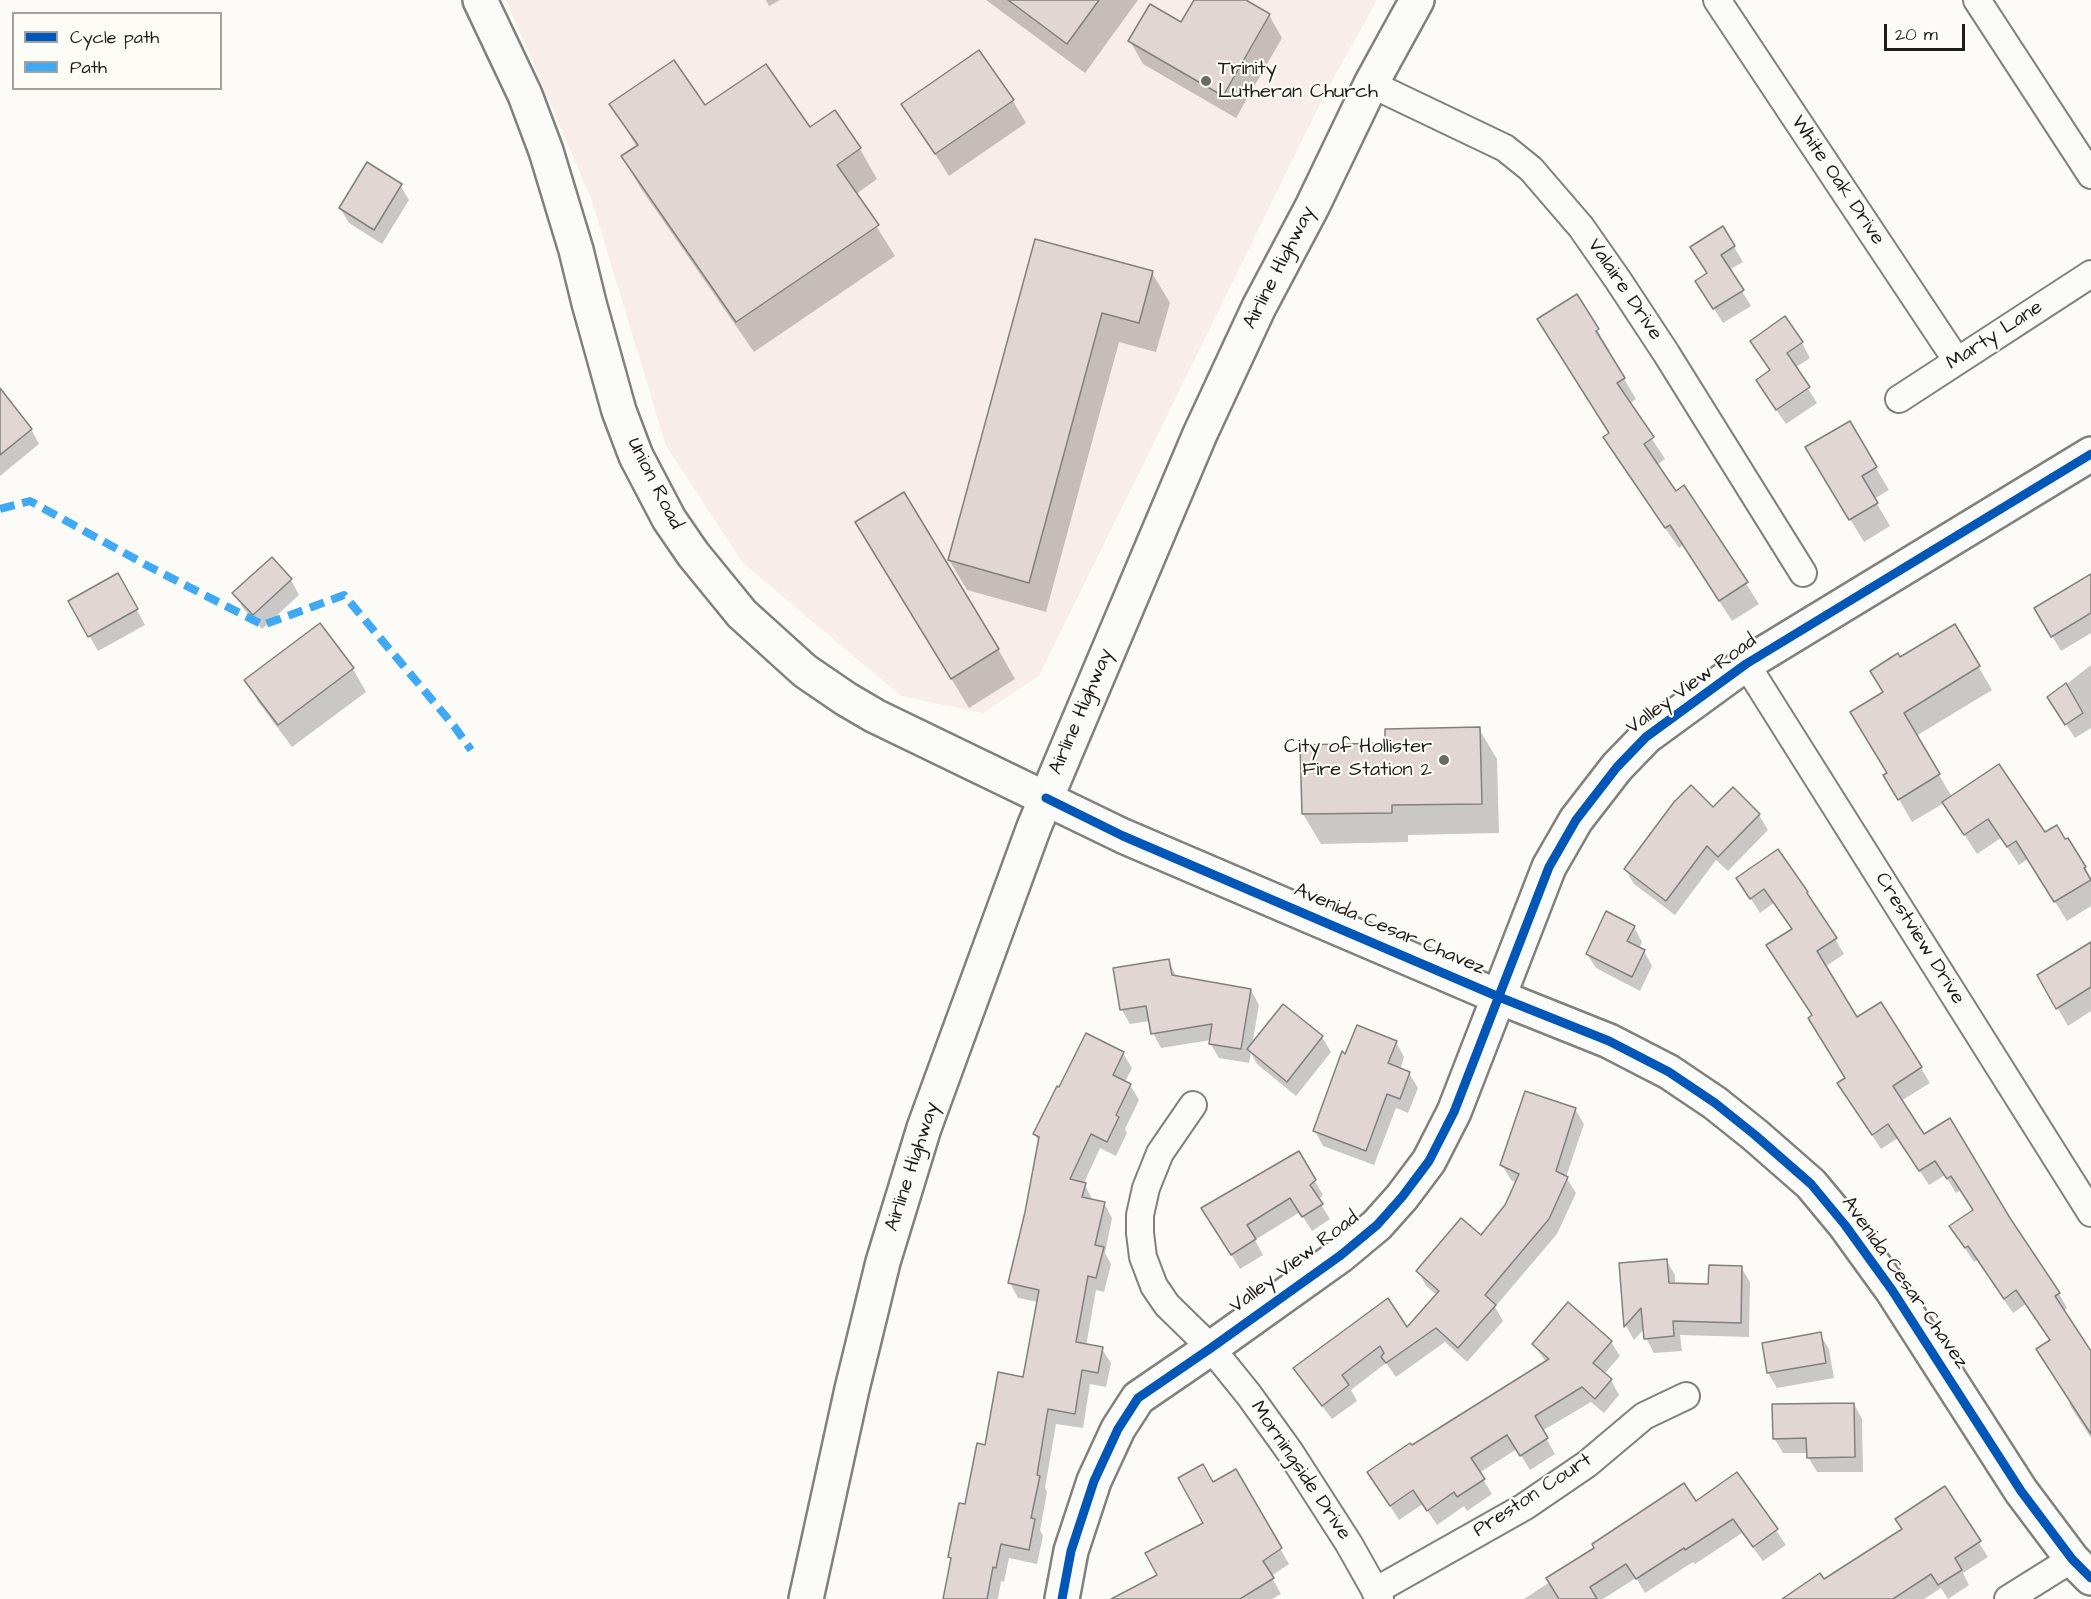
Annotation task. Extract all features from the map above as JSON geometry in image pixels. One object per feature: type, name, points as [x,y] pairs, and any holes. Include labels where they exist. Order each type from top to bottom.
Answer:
[{"type":"street","name":"Union Road","points":[[480,0],[525,95],[546,151],[576,250],[619,411],[636,456],[669,519],[693,554],[742,614],[806,671],[846,699],[875,716],[1046,798]]},
{"type":"street","name":"Airline Highway","points":[[806,1599],[852,1389],[883,1262],[924,1128],[1046,798],[1200,434],[1259,307],[1312,207],[1371,84],[1417,0]]},
{"type":"street","name":"White Oak Drive","points":[[1717,0],[1957,361]]},
{"type":"street","points":[[1977,0],[2091,176]]},
{"type":"street","name":"Valaire Drive","points":[[1371,84],[1505,148],[1531,169],[1581,227],[1618,280],[1803,573]]},
{"type":"street","name":"Marty Lane","points":[[1899,399],[2091,274]]},
{"type":"street","name":"Valley View Road","points":[[1062,1599],[1071,1551],[1094,1481],[1118,1429],[1138,1398],[1341,1255],[1377,1225],[1429,1161],[1454,1112],[1549,867],[1576,820],[1617,767],[1646,737],[1746,664],[2091,454]]},
{"type":"street","name":"Crestview Drive","points":[[1746,664],[2091,1213]]},
{"type":"street","name":"Avenida Cesar Chavez","points":[[1046,798],[1123,836],[1499,997],[1610,1041],[1669,1072],[1715,1103],[1810,1184],[1845,1225],[1892,1290],[2021,1491],[2081,1569]]},
{"type":"street","name":"Morningside Drive","points":[[1193,1105],[1160,1153],[1149,1179],[1140,1215],[1143,1257],[1154,1286],[1167,1305],[1211,1348],[1249,1395],[1290,1452],[1378,1595]]},
{"type":"street","name":"Preston Court","points":[[1378,1595],[1524,1507],[1587,1464],[1644,1416],[1686,1396]]},
{"type":"street","points":[[2008,1599],[2081,1569]]},
{"type":"shaded area","points":[[506,0],[1377,0],[1326,92],[1039,676],[983,713],[901,696],[743,563],[666,446],[592,201]]},
{"type":"building","points":[[1008,0],[1099,0],[1067,44]]},
{"type":"building","points":[[1194,0],[1246,0],[1270,14],[1223,96],[1128,41],[1150,4],[1181,22]]},
{"type":"building","points":[[979,50],[1014,100],[935,154],[901,104]]},
{"type":"building","points":[[674,60],[705,105],[766,64],[810,127],[835,110],[861,148],[837,165],[879,225],[736,322],[621,156],[638,145],[609,104]]},
{"type":"building","points":[[367,162],[402,184],[374,230],[339,208]]},
{"type":"building","points":[[1723,226],[1735,246],[1721,255],[1744,290],[1713,309],[1695,281],[1707,273],[1690,247]]},
{"type":"building","points":[[1035,239],[1153,271],[1139,323],[1102,313],[1029,583],[948,560]]},
{"type":"building","points":[[1577,294],[1599,329],[1596,331],[1625,378],[1617,383],[1654,437],[1644,444],[1676,491],[1684,485],[1748,582],[1719,601],[1670,525],[1665,528],[1603,437],[1609,433],[1537,319]]},
{"type":"building","points":[[1785,316],[1803,342],[1787,353],[1810,387],[1776,410],[1756,380],[1770,370],[1750,341]]},
{"type":"building","points":[[0,388],[32,429],[0,455]]},
{"type":"building","points":[[1850,421],[1877,467],[1862,476],[1878,503],[1849,520],[1805,447]]},
{"type":"building","points":[[904,492],[999,649],[951,679],[855,522]]},
{"type":"building","points":[[272,557],[292,579],[253,615],[232,593]]},
{"type":"building","points":[[118,573],[138,609],[88,637],[68,601]]},
{"type":"building","points":[[2091,574],[2091,613],[2051,637],[2034,608]]},
{"type":"building","points":[[320,623],[354,668],[278,725],[244,680]]},
{"type":"building","points":[[1955,624],[1980,666],[1904,713],[1940,774],[1898,800],[1883,775],[1887,773],[1850,712],[1883,692],[1870,671],[1898,653],[1900,657]]},
{"type":"building","points":[[2066,683],[2083,713],[2065,725],[2047,697]]},
{"type":"building","points":[[1480,727],[1482,804],[1392,805],[1392,813],[1302,814],[1300,745],[1385,743],[1385,729]]},
{"type":"building","points":[[1999,764],[2045,832],[2057,825],[2086,867],[2084,868],[2091,880],[2054,902],[2016,841],[2007,847],[1988,819],[1964,835],[1942,802]]},
{"type":"building","points":[[1691,785],[1713,807],[1733,787],[1760,814],[1718,857],[1707,846],[1666,901],[1624,869],[1674,802]]},
{"type":"building","points":[[1778,849],[1837,938],[1817,951],[1857,1017],[1881,1002],[1922,1067],[1893,1086],[1924,1134],[1950,1118],[2010,1218],[2060,1293],[2055,1296],[2091,1351],[2091,1434],[2036,1349],[2050,1340],[2016,1290],[2004,1299],[1968,1246],[1965,1248],[1949,1226],[1973,1210],[1951,1176],[1947,1179],[1935,1161],[1919,1171],[1888,1124],[1872,1135],[1837,1083],[1845,1078],[1808,1018],[1812,1015],[1766,945],[1792,929],[1764,889],[1750,899],[1736,878]]},
{"type":"building","points":[[1606,911],[1635,926],[1627,941],[1645,950],[1632,977],[1586,954]]},
{"type":"building","points":[[2091,942],[2091,987],[2056,1009],[2037,975]]},
{"type":"building","points":[[1169,959],[1172,975],[1251,989],[1241,1049],[1209,1044],[1212,1024],[1151,1034],[1146,1006],[1120,1010],[1113,968]]},
{"type":"building","points":[[1283,1004],[1323,1036],[1287,1082],[1247,1049]]},
{"type":"building","points":[[1357,1025],[1397,1041],[1388,1063],[1410,1072],[1400,1099],[1387,1094],[1366,1151],[1313,1131],[1342,1051],[1345,1054]]},
{"type":"building","points":[[1086,1033],[1124,1052],[1113,1075],[1131,1084],[1116,1115],[1119,1117],[1107,1142],[1091,1134],[1070,1179],[1086,1183],[1082,1197],[1105,1202],[1095,1245],[1104,1247],[1096,1278],[1088,1276],[1076,1342],[1103,1347],[1098,1373],[1082,1370],[1075,1414],[1048,1409],[1037,1475],[1040,1476],[1031,1518],[1035,1519],[1029,1550],[1001,1544],[996,1568],[993,1567],[987,1599],[943,1599],[951,1558],[948,1557],[959,1503],[965,1504],[977,1443],[985,1445],[998,1372],[1023,1377],[1039,1290],[1008,1283],[1025,1212],[1039,1137],[1033,1134]]},
{"type":"building","points":[[1525,1091],[1576,1108],[1556,1171],[1568,1177],[1549,1219],[1485,1295],[1496,1305],[1458,1348],[1436,1328],[1386,1363],[1381,1357],[1384,1353],[1380,1346],[1342,1375],[1349,1385],[1322,1406],[1293,1368],[1388,1298],[1407,1327],[1439,1291],[1416,1271],[1461,1218],[1481,1235],[1505,1205],[1519,1174],[1500,1165]]},
{"type":"building","points":[[1299,1151],[1316,1180],[1310,1185],[1323,1204],[1302,1217],[1290,1198],[1247,1225],[1256,1239],[1231,1255],[1201,1208]]},
{"type":"building","points":[[1667,1259],[1669,1283],[1708,1284],[1709,1265],[1742,1266],[1741,1323],[1673,1321],[1674,1336],[1644,1339],[1641,1308],[1624,1327],[1619,1263]]},
{"type":"building","points":[[1568,1302],[1612,1341],[1593,1363],[1612,1379],[1595,1399],[1582,1387],[1535,1416],[1548,1438],[1520,1456],[1507,1435],[1471,1458],[1485,1479],[1457,1497],[1454,1492],[1427,1511],[1413,1490],[1390,1506],[1367,1472],[1410,1443],[1412,1445],[1549,1359],[1532,1344]]},
{"type":"building","points":[[1821,1332],[1826,1363],[1767,1373],[1762,1343]]},
{"type":"building","points":[[1854,1403],[1855,1457],[1807,1458],[1806,1438],[1773,1439],[1772,1404]]},
{"type":"building","points":[[1203,1464],[1213,1482],[1236,1469],[1282,1548],[1263,1561],[1274,1578],[1240,1599],[1111,1599],[1157,1575],[1145,1553],[1203,1523],[1178,1478]]},
{"type":"building","points":[[1737,1472],[1778,1529],[1753,1547],[1733,1519],[1636,1579],[1626,1564],[1590,1587],[1597,1599],[1559,1599],[1546,1578],[1594,1548],[1592,1544],[1684,1483],[1696,1501]]},
{"type":"building","points":[[1945,1486],[1981,1541],[1955,1558],[1962,1570],[1938,1585],[1931,1574],[1893,1599],[1782,1599],[1820,1573],[1824,1579],[1902,1529],[1895,1519]]},
{"type":"marked path","points":[[0,509],[30,501],[148,566],[263,625],[344,595],[454,726],[471,750]]},
{"type":"cycle path","points":[[1062,1599],[1071,1551],[1094,1481],[1118,1429],[1138,1398],[1341,1255],[1377,1225],[1429,1161],[1454,1112],[1549,867],[1576,820],[1617,767],[1646,737],[1746,664],[2091,454]]},
{"type":"cycle path","points":[[1046,798],[1123,836],[1499,997],[1609,1041],[1669,1072],[1715,1103],[1811,1184],[1845,1225],[1892,1290],[2021,1491],[2072,1559],[2091,1578]]},
{"type":"place","name":"Trinity Lutheran Church","points":[[1206,81]]},
{"type":"place","name":"City of Hollister Fire Station 2","points":[[1444,760]]}]
